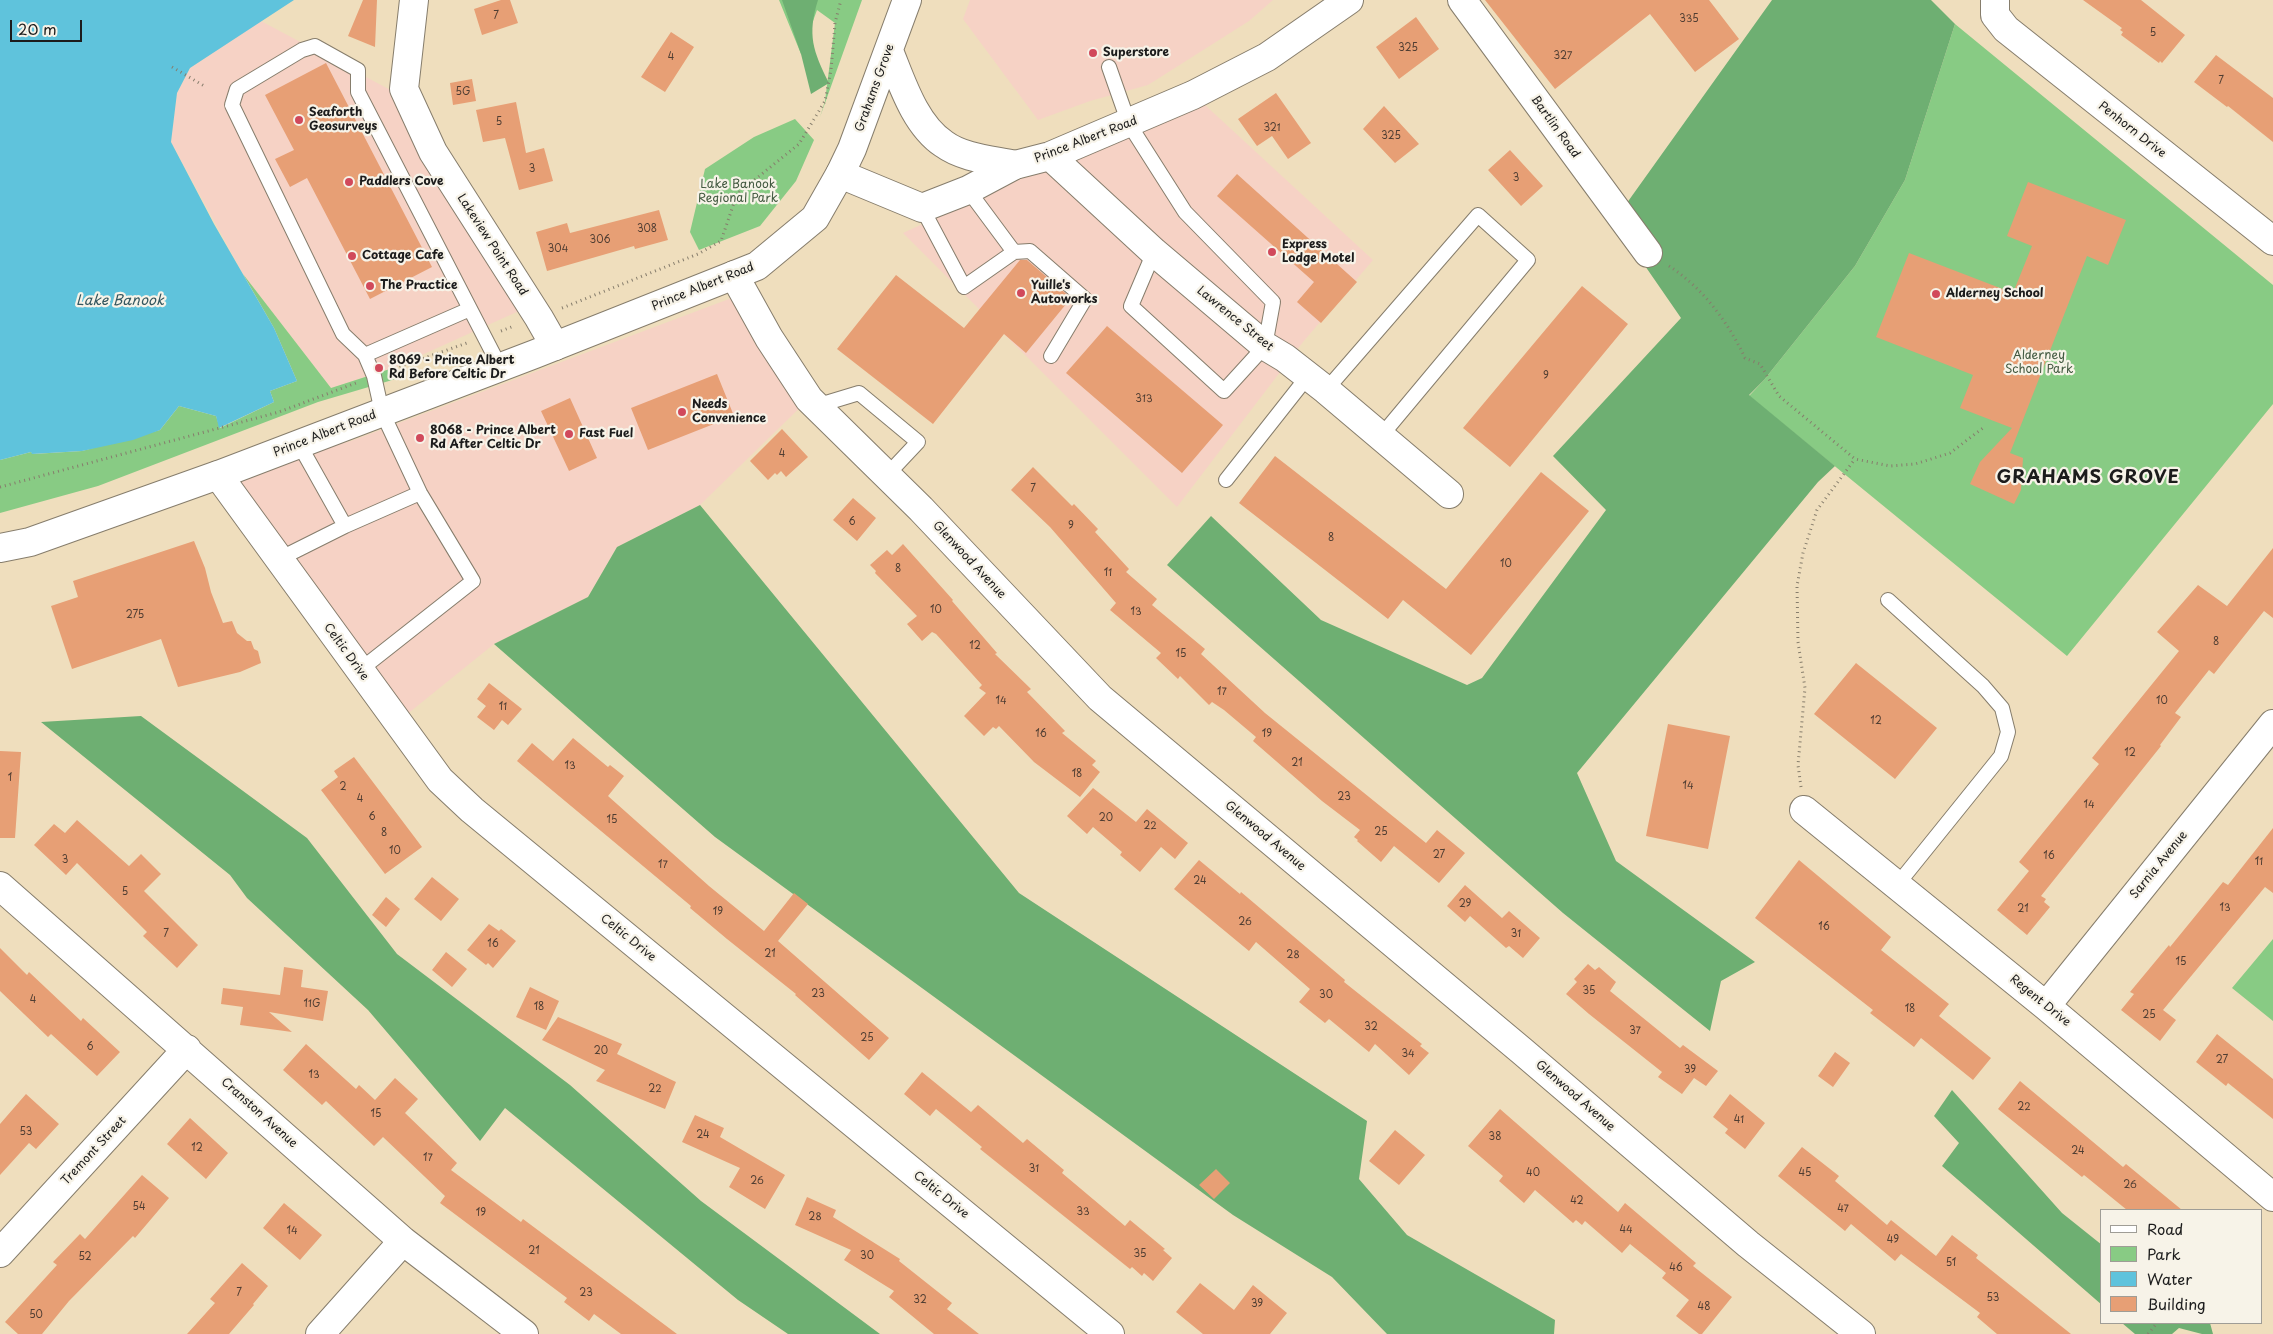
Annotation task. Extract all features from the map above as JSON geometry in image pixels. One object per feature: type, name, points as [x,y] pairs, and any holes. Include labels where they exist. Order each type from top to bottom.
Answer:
[{"type":"street","name":"Lakeview Point Road","points":[[414,0],[404,89],[433,152],[555,346]]},
{"type":"street","name":"Grahams Grove","points":[[840,174],[852,149],[907,0]]},
{"type":"street","name":"Prince Albert Road","points":[[922,208],[968,190],[1015,165],[1050,156],[1193,96],[1268,57],[1349,0]]},
{"type":"street","name":"Bartlin Road","points":[[1462,0],[1648,253]]},
{"type":"street","name":"Penhorn Drive","points":[[1995,8],[2006,29],[2273,241]]},
{"type":"street","points":[[889,51],[906,91],[926,128],[938,140],[944,145],[972,156],[1015,165]]},
{"type":"street","name":"Lawrence Street","points":[[1050,156],[1154,252],[1265,346],[1285,358],[1317,383],[1449,494]]},
{"type":"street","name":"Prince Albert Road","points":[[0,548],[30,542],[218,475],[555,346],[757,266],[814,218],[840,174]]},
{"type":"street","points":[[840,174],[922,208]]},
{"type":"street","name":"Glenwood Avenue","points":[[734,275],[790,372],[816,406],[921,509],[1100,698],[1522,1051],[1748,1244],[1861,1334]]},
{"type":"street","name":"Celtic Drive","points":[[218,475],[440,780],[472,810],[1110,1334]]},
{"type":"street","name":"Sarnia Avenue","points":[[2046,1006],[2273,724]]},
{"type":"street","name":"Regent Drive","points":[[1804,810],[2046,1006],[2273,1197]]},
{"type":"street","name":"Cranston Avenue","points":[[0,886],[403,1241],[524,1334]]},
{"type":"street","name":"Tremont Street","points":[[0,1253],[187,1049]]},
{"type":"street","points":[[320,1334],[403,1241]]},
{"type":"lane","points":[[360,670],[473,580],[420,493],[382,412],[374,376],[365,355],[343,334],[232,105],[237,89],[302,50],[315,46],[358,70],[358,92],[500,367]]},
{"type":"lane","points":[[1109,67],[1129,124],[1185,212],[1273,302],[1265,346],[1224,391],[1131,306],[1154,252]]},
{"type":"lane","points":[[968,190],[1014,252]]},
{"type":"lane","points":[[922,208],[964,287],[1014,252],[1030,251],[1085,299],[1051,356]]},
{"type":"lane","points":[[1226,480],[1478,215],[1528,260],[1380,436]]},
{"type":"lane","points":[[365,355],[470,309]]},
{"type":"lane","points":[[816,406],[859,393],[918,442],[887,475]]},
{"type":"lane","points":[[299,444],[345,526]]},
{"type":"lane","points":[[279,558],[420,493]]},
{"type":"lane","points":[[1888,600],[1983,686],[2002,708],[2008,732],[2001,756],[1897,885]]},
{"type":"path","points":[[172,67],[206,87]]},
{"type":"path","points":[[1648,253],[1672,267],[1699,290],[1733,332],[1745,358],[1760,364],[1779,396],[1855,459],[1890,466],[1915,464],[1950,453],[1983,428]]},
{"type":"path","points":[[1804,810],[1798,765],[1805,688],[1798,642],[1797,586],[1803,553],[1817,510],[1855,459]]},
{"type":"path","points":[[2148,1334],[2156,1324]]},
{"type":"shaded area","name":"Superstore","points":[[970,0],[1273,0],[1249,21],[1148,85],[1090,101],[1038,120],[963,19]]},
{"type":"shaded area","points":[[261,21],[396,93],[530,306],[393,368],[331,388],[243,274],[171,142],[177,93],[190,68]]},
{"type":"shaded area","points":[[1192,93],[1373,260],[1303,342],[1177,507],[903,233],[1140,124]]},
{"type":"shaded area","points":[[753,290],[816,392],[700,505],[617,547],[588,597],[494,644],[390,728],[222,477],[351,441]]},
{"type":"green space","points":[[779,0],[862,0],[820,117],[825,101],[835,23],[817,10],[801,54]]},
{"type":"green space","points":[[782,0],[818,0],[813,23],[813,43],[829,83],[811,94],[801,54]]},
{"type":"green space","points":[[1772,0],[1931,0],[1955,24],[1905,180],[1855,266],[1764,380],[1749,395],[1835,466],[1818,482],[1577,773],[1616,861],[1755,962],[1721,981],[1710,1031],[1563,913],[1167,565],[1211,516],[1321,620],[1467,685],[1482,678],[1606,510],[1553,456],[1681,318],[1614,221]]},
{"type":"green space","name":"Alderney School Park","points":[[1955,24],[2273,285],[2273,404],[2067,656],[1749,396],[1764,380],[1855,266],[1905,180]]},
{"type":"green space","name":"Lake Banook Regional Park","points":[[795,119],[814,140],[796,181],[760,226],[699,250],[690,232],[705,169],[754,137]]},
{"type":"green space","points":[[243,274],[331,388],[393,368],[399,378],[318,402],[98,486],[0,513],[0,460],[31,452],[33,454],[82,451],[160,430],[179,406],[216,416],[220,428],[274,402],[270,391],[297,381],[274,328]]},
{"type":"green space","points":[[700,505],[1019,893],[1367,1121],[1359,1179],[1407,1235],[1555,1320],[1554,1334],[1387,1334],[1332,1277],[1233,1215],[715,837],[494,644],[588,597],[617,547]]},
{"type":"green space","points":[[141,716],[307,838],[397,954],[570,1085],[701,1201],[880,1334],[788,1334],[738,1300],[505,1108],[480,1141],[368,1010],[247,898],[230,875],[41,722]]},
{"type":"green space","points":[[2273,939],[2273,1021],[2232,988]]},
{"type":"green space","points":[[1952,1090],[2062,1213],[2100,1243],[2100,1303],[1942,1166],[1959,1143],[1934,1116]]},
{"type":"green space","points":[[2123,1324],[2210,1324],[2213,1334],[2202,1334],[2179,1328],[2172,1334],[2135,1334]]},
{"type":"water","name":"Lake Banook","points":[[0,0],[294,0],[190,68],[177,93],[171,142],[214,224],[274,328],[297,381],[270,391],[274,402],[219,428],[216,416],[179,406],[160,430],[133,440],[82,451],[32,454],[31,452],[0,460]]},
{"type":"building","points":[[363,0],[377,0],[375,47],[348,36]]},
{"type":"building","points":[[501,0],[510,0],[518,23],[482,35],[474,9]]},
{"type":"building","points":[[1485,0],[1709,0],[1739,39],[1695,72],[1650,14],[1555,89]]},
{"type":"building","points":[[2083,0],[2141,0],[2185,35],[2162,63],[2160,61],[2159,63],[2121,35],[2123,32],[2120,30],[2122,28]]},
{"type":"building","points":[[1416,17],[1439,49],[1399,79],[1376,47]]},
{"type":"building","points":[[671,32],[694,47],[665,92],[641,77]]},
{"type":"building","points":[[2216,55],[2273,98],[2273,142],[2194,82]]},
{"type":"building","name":"Paddlers Cove","points":[[326,63],[432,267],[370,299],[307,178],[290,187],[275,159],[294,150],[265,95]]},
{"type":"building","points":[[472,79],[476,101],[453,105],[450,83]]},
{"type":"building","points":[[1276,93],[1311,143],[1288,159],[1272,136],[1257,146],[1238,119]]},
{"type":"building","points":[[516,102],[526,153],[544,148],[553,181],[519,190],[505,138],[483,142],[476,110]]},
{"type":"building","points":[[1384,106],[1419,144],[1395,163],[1363,129]]},
{"type":"building","points":[[1510,150],[1543,186],[1521,206],[1488,170]]},
{"type":"building","points":[[1237,174],[1357,282],[1321,323],[1297,302],[1314,282],[1217,196]]},
{"type":"building","name":"Alderney School","points":[[2028,182],[2126,220],[2108,265],[2087,256],[2010,453],[2023,458],[2021,490],[2014,504],[1970,484],[1980,462],[2012,428],[1960,408],[1973,375],[1876,337],[1909,253],[2013,293],[2032,246],[2007,236]]},
{"type":"building","points":[[659,210],[668,240],[635,249],[634,246],[547,271],[536,232],[567,223],[570,233]]},
{"type":"building","points":[[1020,260],[1027,260],[1071,298],[1026,353],[1004,334],[933,424],[837,349],[896,275],[964,328]]},
{"type":"building","points":[[1582,286],[1628,324],[1510,467],[1463,428]]},
{"type":"building","points":[[1107,326],[1223,425],[1182,473],[1066,373]]},
{"type":"building","name":"Needs Convenience","points":[[717,374],[734,416],[648,450],[631,408]]},
{"type":"building","name":"Fast Fuel","points":[[570,398],[597,458],[569,471],[541,411]]},
{"type":"building","points":[[782,429],[808,457],[786,477],[781,471],[777,475],[775,473],[768,480],[750,461]]},
{"type":"building","points":[[1275,456],[1446,589],[1541,472],[1589,511],[1471,655],[1403,600],[1388,619],[1239,503]]},
{"type":"building","points":[[1033,467],[1072,506],[1074,504],[1098,529],[1095,532],[1129,569],[1126,572],[1157,599],[1152,605],[1205,649],[1201,654],[1265,713],[1426,843],[1437,830],[1465,853],[1439,883],[1394,846],[1381,862],[1354,837],[1360,830],[1322,801],[1253,741],[1256,737],[1224,710],[1212,702],[1209,705],[1180,676],[1178,679],[1156,658],[1161,653],[1110,610],[1116,603],[1050,527],[1011,490]]},
{"type":"building","points":[[853,498],[876,518],[857,541],[833,520]]},
{"type":"building","points":[[194,541],[223,623],[232,621],[237,633],[247,641],[251,641],[254,649],[258,651],[261,663],[240,672],[178,687],[161,639],[72,669],[51,606],[78,597],[73,581]]},
{"type":"building","points":[[903,544],[953,600],[997,653],[995,654],[1031,689],[1027,692],[1065,731],[1062,733],[1096,761],[1092,765],[1100,772],[1080,797],[1034,762],[999,726],[996,729],[993,727],[984,736],[964,716],[986,693],[979,688],[982,685],[936,634],[932,632],[922,641],[907,624],[917,616],[875,573],[876,571],[870,565],[887,550],[892,555]]},
{"type":"building","points":[[2273,548],[2273,618],[2264,611],[2214,674],[2209,670],[2175,713],[2181,717],[2161,746],[2041,896],[2046,899],[2044,902],[2050,907],[2027,935],[1997,910],[2029,871],[2019,862],[2099,764],[2092,758],[2179,651],[2157,632],[2198,585],[2227,606]]},
{"type":"building","points":[[1856,663],[1937,728],[1895,779],[1814,714]]},
{"type":"building","points":[[489,683],[522,709],[508,725],[502,720],[494,730],[477,717],[486,706],[477,699]]},
{"type":"building","points":[[1668,724],[1730,736],[1708,849],[1646,836]]},
{"type":"building","points":[[573,738],[608,767],[610,765],[624,776],[608,796],[709,886],[764,931],[794,893],[808,904],[778,941],[889,1038],[869,1060],[796,994],[727,939],[690,908],[691,906],[517,761],[532,743],[553,761]]},
{"type":"building","points":[[0,751],[21,752],[15,838],[0,838]]},
{"type":"building","points":[[354,757],[422,847],[385,874],[321,790],[338,777],[334,771]]},
{"type":"building","points":[[1093,788],[1136,822],[1147,809],[1188,843],[1175,859],[1161,847],[1140,872],[1120,855],[1122,852],[1093,827],[1087,834],[1067,816]]},
{"type":"building","points":[[77,820],[129,866],[141,854],[161,874],[144,891],[198,945],[177,968],[143,936],[147,932],[77,863],[66,875],[34,845],[54,824],[65,833]]},
{"type":"building","points":[[2273,828],[2273,893],[2265,887],[2163,1010],[2176,1020],[2160,1041],[2121,1010],[2134,994],[2130,992],[2223,882],[2228,885]]},
{"type":"building","points":[[1199,860],[1240,894],[1241,892],[1345,980],[1344,982],[1422,1044],[1420,1046],[1429,1053],[1409,1075],[1375,1044],[1369,1052],[1329,1019],[1325,1023],[1299,1002],[1310,989],[1256,942],[1249,951],[1174,889]]},
{"type":"building","points":[[1799,860],[1891,937],[1881,950],[1949,1004],[1939,1016],[1991,1058],[1973,1080],[1921,1038],[1914,1047],[1870,1013],[1873,1010],[1755,918]]},
{"type":"building","points":[[432,877],[459,899],[441,921],[414,899]]},
{"type":"building","points":[[1465,885],[1502,918],[1509,911],[1540,938],[1523,958],[1509,946],[1506,948],[1470,916],[1465,922],[1447,906]]},
{"type":"building","points":[[386,897],[400,909],[386,927],[372,915]]},
{"type":"building","points":[[489,924],[499,931],[501,929],[516,941],[493,968],[488,963],[486,965],[467,950]]},
{"type":"building","points":[[0,948],[27,975],[29,972],[81,1021],[83,1018],[120,1052],[97,1076],[51,1034],[48,1037],[0,991]]},
{"type":"building","points":[[446,952],[467,969],[452,987],[432,970]]},
{"type":"building","points":[[1588,964],[1595,970],[1599,967],[1616,982],[1610,991],[1680,1048],[1683,1045],[1718,1071],[1706,1086],[1694,1078],[1682,1094],[1658,1077],[1662,1072],[1566,994],[1577,982],[1574,979]]},
{"type":"building","points":[[284,967],[303,970],[301,987],[328,991],[323,1021],[269,1012],[292,1032],[240,1025],[243,1007],[221,1004],[223,988],[280,995]]},
{"type":"building","points":[[530,987],[559,1001],[546,1030],[516,1017]]},
{"type":"building","points":[[558,1017],[622,1044],[617,1054],[676,1082],[665,1109],[596,1081],[605,1070],[542,1040]]},
{"type":"building","points":[[2217,1034],[2273,1079],[2273,1119],[2228,1083],[2226,1086],[2196,1062]]},
{"type":"building","points":[[306,1044],[356,1089],[359,1085],[375,1100],[395,1078],[418,1099],[405,1113],[457,1163],[451,1170],[521,1222],[523,1219],[677,1334],[621,1334],[594,1314],[589,1321],[564,1302],[567,1298],[440,1203],[445,1196],[383,1137],[374,1146],[326,1101],[322,1105],[283,1070]]},
{"type":"building","points":[[1835,1052],[1850,1063],[1833,1087],[1818,1076]]},
{"type":"building","points":[[922,1072],[971,1112],[978,1105],[1023,1143],[1027,1139],[1064,1170],[1062,1173],[1125,1226],[1130,1220],[1165,1249],[1163,1250],[1172,1258],[1153,1281],[1144,1273],[1142,1276],[1132,1267],[1130,1269],[980,1149],[982,1147],[936,1109],[930,1116],[904,1094]]},
{"type":"building","points":[[2020,1081],[2123,1167],[2126,1164],[2181,1209],[2126,1209],[2084,1175],[2082,1177],[1998,1109]]},
{"type":"building","points":[[26,1094],[59,1124],[36,1149],[29,1143],[0,1175],[0,1124]]},
{"type":"building","points":[[1730,1094],[1765,1123],[1745,1149],[1725,1133],[1728,1129],[1713,1117]]},
{"type":"building","points":[[1500,1109],[1618,1212],[1625,1203],[1696,1263],[1693,1266],[1732,1297],[1702,1334],[1699,1334],[1676,1316],[1689,1300],[1662,1278],[1666,1273],[1630,1244],[1622,1253],[1585,1221],[1582,1225],[1576,1220],[1573,1223],[1535,1190],[1524,1203],[1499,1181],[1503,1176],[1468,1146]]},
{"type":"building","points":[[695,1115],[724,1128],[720,1137],[785,1175],[765,1209],[729,1187],[740,1168],[682,1142]]},
{"type":"building","points":[[190,1118],[228,1153],[206,1179],[167,1144]]},
{"type":"building","points":[[1395,1130],[1425,1155],[1399,1185],[1369,1161]]},
{"type":"building","points":[[1802,1147],[1839,1176],[1835,1181],[1887,1225],[1891,1220],[1936,1256],[1952,1235],[1978,1255],[1976,1258],[2071,1334],[1997,1334],[1977,1317],[1980,1313],[1901,1254],[1895,1261],[1851,1224],[1845,1231],[1778,1176]]},
{"type":"building","points":[[1216,1169],[1230,1183],[1214,1199],[1199,1185]]},
{"type":"building","points":[[142,1175],[169,1198],[135,1238],[133,1236],[69,1301],[42,1334],[18,1334],[5,1322],[57,1265],[53,1262],[80,1234],[85,1239]]},
{"type":"building","points":[[807,1197],[836,1210],[833,1217],[900,1259],[899,1261],[952,1303],[947,1309],[979,1334],[934,1334],[889,1297],[894,1291],[844,1260],[851,1250],[795,1225]]},
{"type":"building","points":[[284,1203],[322,1235],[300,1260],[263,1228]]},
{"type":"building","points":[[242,1263],[268,1286],[254,1305],[229,1334],[187,1334],[215,1303],[210,1299]]},
{"type":"building","points":[[1200,1283],[1234,1310],[1253,1285],[1287,1313],[1270,1334],[1203,1334],[1176,1312]]},
{"type":"place","name":"Superstore","points":[[1093,53]]},
{"type":"place","name":"Seaforth Geosurveys","points":[[299,120]]},
{"type":"place","name":"Paddlers Cove","points":[[349,182]]},
{"type":"place","name":"Express Lodge Motel","points":[[1272,252]]},
{"type":"place","name":"Cottage Cafe","points":[[352,256]]},
{"type":"place","name":"The Practice","points":[[370,286]]},
{"type":"place","name":"Yuille's Autoworks","points":[[1021,293]]},
{"type":"place","name":"Alderney School","points":[[1936,294]]},
{"type":"place","name":"8069 - Prince Albert Rd Before Celtic Dr","points":[[379,368]]},
{"type":"place","name":"Needs Convenience","points":[[682,412]]},
{"type":"place","name":"Fast Fuel","points":[[569,434]]},
{"type":"place","name":"8068 - Prince Albert Rd After Celtic Dr","points":[[420,438]]},
{"type":"district","name":"GRAHAMS GROVE","points":[[2088,478]]}]
